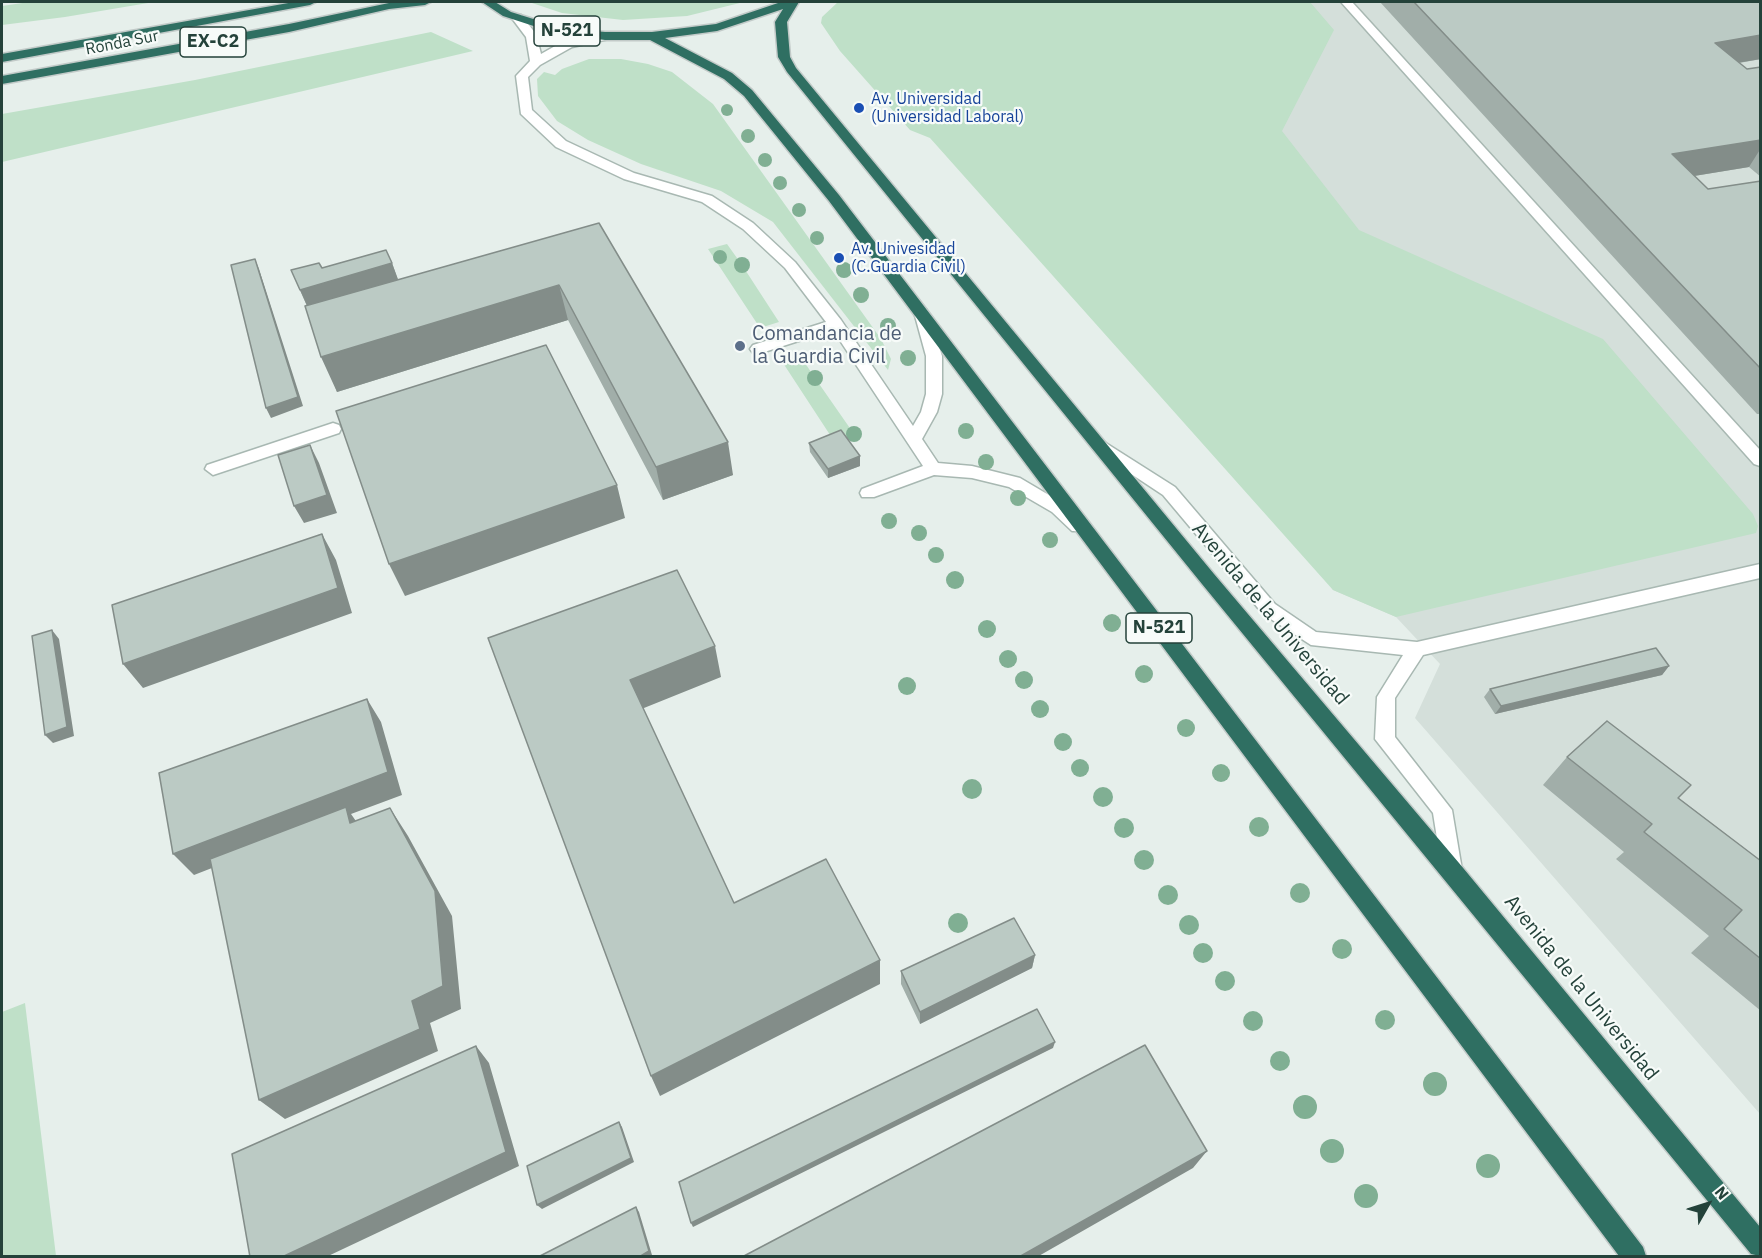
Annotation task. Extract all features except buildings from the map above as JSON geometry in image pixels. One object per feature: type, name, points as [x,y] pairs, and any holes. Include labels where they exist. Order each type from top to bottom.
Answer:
[{"type":"highway","name":"Ronda Sur","points":[[2,58],[310,2]]},
{"type":"highway","name":"Ronda Sur","points":[[2,80],[289,28],[389,6],[425,2]]},
{"type":"highway","name":"N-521","points":[[488,2],[517,17],[561,31],[605,36],[652,36],[717,27],[791,2]]},
{"type":"highway","name":"Avenida de la Universidad","points":[[791,2],[781,22],[784,57],[791,69],[1208,579],[1452,870],[1761,1245]]},
{"type":"highway","name":"N-521","points":[[652,36],[728,76],[748,93],[834,198],[1634,1257]]},
{"type":"lane","points":[[1346,2],[1761,460]]},
{"type":"lane","points":[[517,17],[532,37],[536,62]]},
{"type":"lane","points":[[605,36],[568,44],[536,62],[522,76],[526,111],[561,144],[629,176],[707,199],[748,225],[790,265],[836,324],[933,469]]},
{"type":"lane","points":[[914,440],[929,412],[934,394],[934,356],[921,312]]},
{"type":"lane","points":[[758,349],[836,324]]},
{"type":"lane","points":[[213,469],[333,429]]},
{"type":"lane","points":[[1101,446],[1169,491],[1269,609],[1311,638],[1417,649],[1761,571]]},
{"type":"lane","points":[[868,493],[933,469],[972,472],[1014,482],[1058,508],[1089,536]]},
{"type":"lane","points":[[1417,649],[1386,697],[1385,739],[1442,810],[1452,870]]},
{"type":"shaded area","points":[[913,2],[1760,2],[1760,1114],[1415,718],[1440,664],[1396,617],[1333,590]]},
{"type":"green space","points":[[29,2],[154,2],[2,25],[2,6]]},
{"type":"green space","points":[[529,2],[744,2],[687,16],[623,20],[562,13]]},
{"type":"green space","points":[[838,2],[1310,2],[1334,30],[1282,131],[1359,230],[1603,339],[1753,514],[1758,526],[1756,533],[1396,617],[1333,590],[930,138],[910,130],[840,51],[821,23],[822,17]]},
{"type":"green space","points":[[431,32],[473,51],[2,162],[2,114],[195,80]]},
{"type":"green space","points":[[589,59],[621,59],[648,64],[672,72],[713,104],[881,339],[891,359],[888,370],[773,222],[721,191],[641,164],[588,140],[557,121],[538,96],[537,79],[544,72],[555,75],[562,69]]},
{"type":"green space","points":[[727,244],[779,322],[760,328],[708,249]]},
{"type":"green space","points":[[801,357],[854,434],[834,441],[783,363]]},
{"type":"green space","points":[[25,1003],[56,1256],[2,1256],[2,1012]]},
{"type":"place","name":"Av. Universidad (Universidad Laboral)","points":[[859,108]]},
{"type":"place","name":"Av. Univesidad (C.Guardia Civil)","points":[[839,258]]},
{"type":"place","name":"Comandancia de la Guardia Civil","points":[[740,346]]}]
